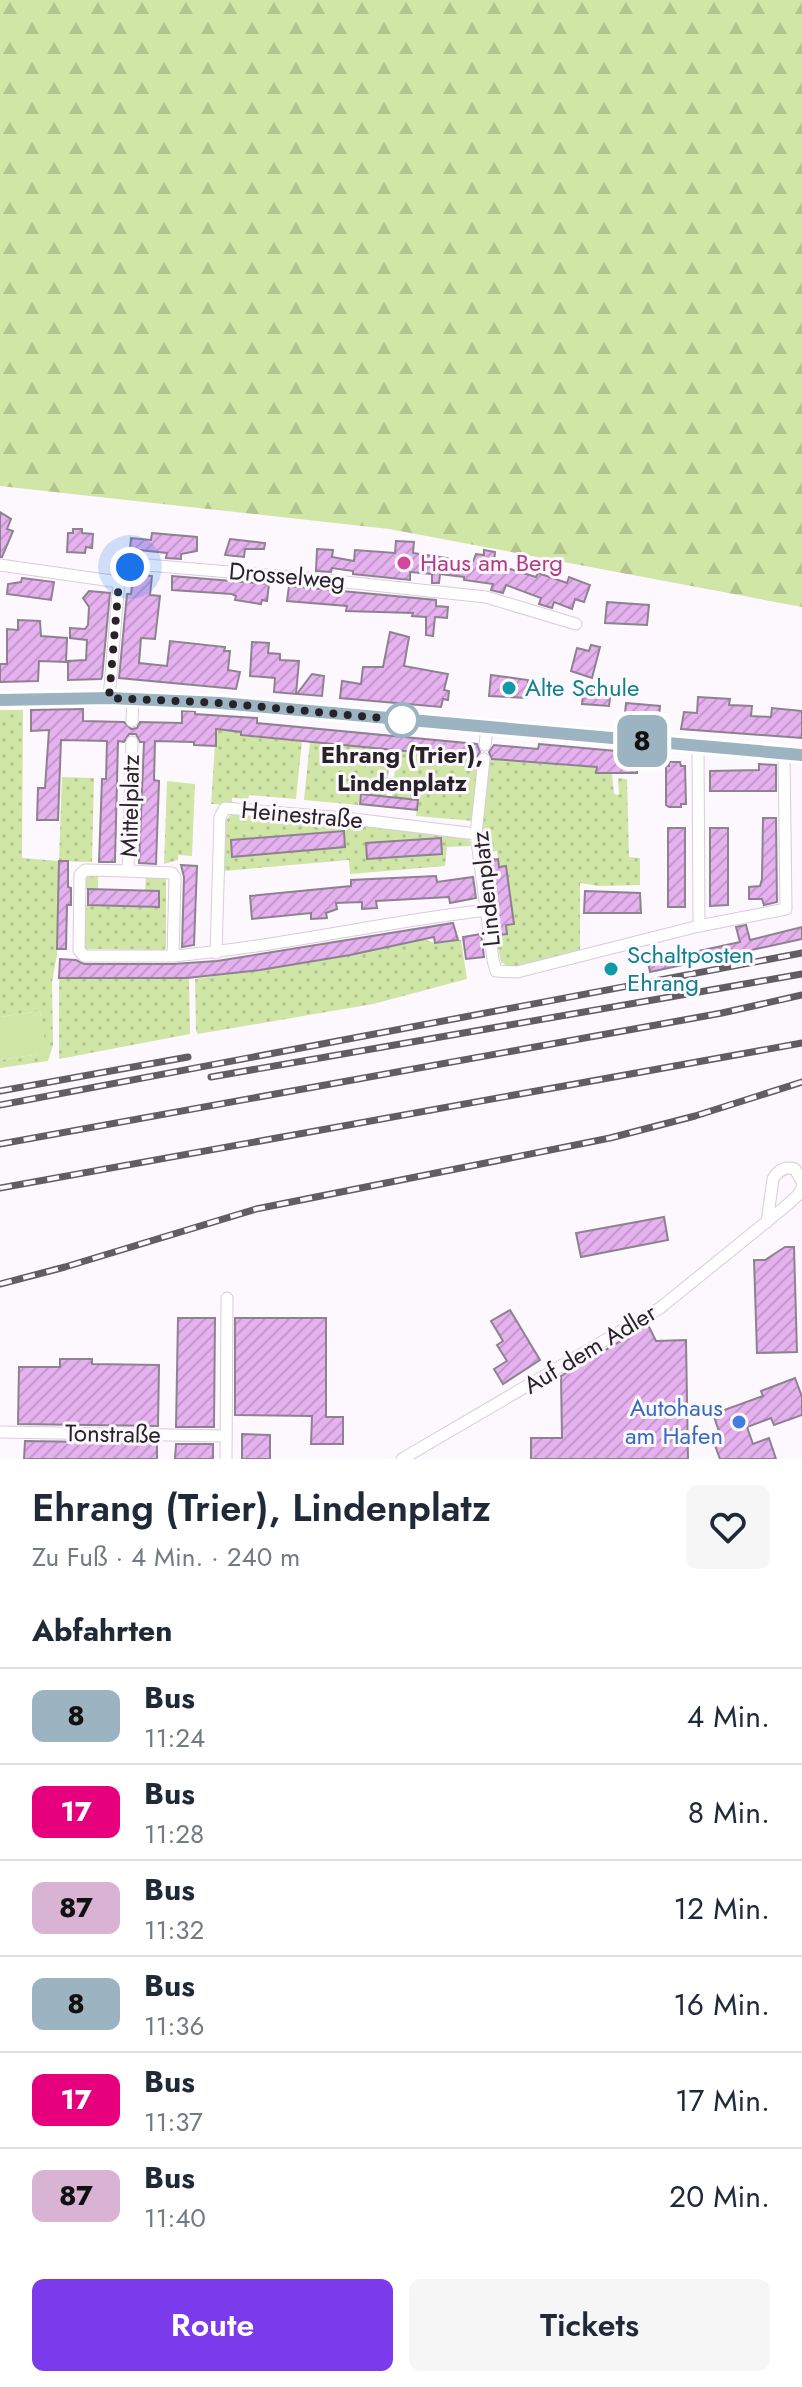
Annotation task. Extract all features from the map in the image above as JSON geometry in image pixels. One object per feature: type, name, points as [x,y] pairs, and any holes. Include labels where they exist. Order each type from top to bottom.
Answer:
[{"type":"street","name":"Drosselweg","points":[[119,582],[135,564],[212,569],[486,597],[576,624]]},
{"type":"street","points":[[0,565],[119,582],[109,698]]},
{"type":"street","points":[[0,700],[133,698],[221,703],[802,755]]},
{"type":"street","name":"Mittelplatz","points":[[132,721],[133,698]]},
{"type":"street","points":[[485,745],[487,728]]},
{"type":"street","name":"Mittelplatz","points":[[128,871],[132,742]]},
{"type":"street","points":[[698,745],[699,926],[786,909],[784,753]]},
{"type":"street","name":"Lindenplatz","points":[[484,759],[476,834],[496,971],[517,972],[699,926]]},
{"type":"street","name":"Heinestraße","points":[[216,953],[220,817],[225,808],[345,818],[476,834]]},
{"type":"street","name":"Mittelplatz","points":[[85,870],[128,871],[172,873],[175,877],[173,956],[84,956],[79,950],[80,875],[85,870]]},
{"type":"street","points":[[173,956],[216,953],[487,910]]},
{"type":"street","points":[[767,1222],[773,1179],[777,1173],[795,1169],[802,1182]]},
{"type":"street","name":"Auf dem Adler","points":[[402,1459],[660,1308],[767,1222],[802,1188]]},
{"type":"street","points":[[226,1459],[227,1298]]},
{"type":"street","name":"Tonstraße","points":[[0,1432],[226,1436]]},
{"type":"green space","points":[[0,0],[802,0],[802,607],[389,529],[0,486]]},
{"type":"green space","points":[[0,710],[23,710],[22,858],[59,861],[57,955],[52,982],[53,1045],[48,1061],[0,1068],[0,1060],[46,1053],[40,1011],[0,1017]]},
{"type":"green space","points":[[216,729],[241,732],[241,736],[302,741],[296,799],[249,795],[248,799],[232,798],[232,805],[211,804]]},
{"type":"green space","points":[[310,741],[391,750],[386,797],[361,795],[358,805],[304,800]]},
{"type":"green space","points":[[397,750],[480,758],[474,821],[416,816],[417,800],[392,798]]},
{"type":"green space","points":[[488,759],[546,764],[547,759],[564,766],[597,767],[597,773],[612,774],[614,794],[619,795],[618,778],[627,779],[629,857],[640,858],[640,885],[580,883],[580,952],[510,968],[501,962],[495,935],[507,934],[506,925],[514,924],[509,891],[500,876],[507,875],[506,867],[499,867],[497,851],[483,852],[481,828]]},
{"type":"green space","points":[[62,777],[94,778],[92,862],[59,861]]},
{"type":"green space","points":[[167,781],[195,784],[192,856],[178,855],[178,860],[164,864]]},
{"type":"green space","points":[[232,813],[467,835],[472,846],[447,847],[445,866],[350,874],[349,860],[224,871],[225,822]]},
{"type":"green space","points":[[88,874],[98,874],[98,889],[84,889],[84,905],[158,907],[159,891],[145,891],[146,876],[166,878],[164,950],[84,949],[83,880]]},
{"type":"green space","points":[[423,939],[435,943],[461,940],[467,979],[373,1004],[198,1034],[196,1031],[195,979],[350,955]]},
{"type":"green space","points":[[59,978],[189,978],[190,1034],[59,1059]]},
{"type":"green space","points":[[40,1011],[47,1053],[0,1060],[0,1017]]},
{"type":"building","points":[[0,512],[11,519],[7,529],[13,531],[2,557],[0,557]]},
{"type":"building","points":[[73,529],[93,534],[92,548],[86,547],[85,553],[67,552],[68,533],[73,533]]},
{"type":"building","points":[[152,533],[197,537],[197,551],[181,554],[181,559],[166,558],[167,553],[130,549],[131,538],[151,540]]},
{"type":"building","points":[[230,539],[265,543],[264,549],[245,549],[244,557],[225,555]]},
{"type":"building","points":[[396,541],[414,542],[413,553],[473,562],[476,554],[484,555],[484,550],[495,552],[494,564],[536,577],[538,573],[567,583],[569,577],[590,585],[584,602],[575,599],[572,609],[554,602],[552,608],[539,604],[541,598],[506,585],[503,593],[491,590],[493,584],[464,580],[464,577],[440,574],[439,583],[432,583],[432,574],[410,572],[410,580],[353,574],[353,571],[332,568],[331,572],[316,571],[317,549],[333,550],[332,557],[354,561],[355,550],[395,553]]},
{"type":"building","points":[[136,574],[152,576],[150,595],[160,596],[155,639],[141,638],[139,663],[167,666],[170,641],[225,647],[224,651],[230,651],[228,670],[240,672],[236,689],[119,678],[127,594],[131,594]]},
{"type":"building","points":[[172,576],[269,584],[267,601],[262,600],[261,604],[235,600],[236,596],[232,594],[172,590]]},
{"type":"building","points":[[22,578],[54,582],[51,600],[7,594],[8,584],[21,582]]},
{"type":"building","points":[[289,586],[436,600],[436,606],[448,607],[447,618],[435,617],[433,636],[426,635],[426,617],[412,616],[413,613],[346,611],[347,606],[287,601]]},
{"type":"building","points":[[89,591],[110,593],[102,677],[68,680],[68,661],[86,660],[87,640],[70,638],[70,628],[85,629],[88,625],[89,607],[83,598]]},
{"type":"building","points":[[607,602],[649,605],[647,625],[605,623]]},
{"type":"building","points":[[18,620],[40,621],[41,636],[67,638],[66,662],[39,661],[38,681],[0,682],[0,664],[7,664],[7,629],[18,630]]},
{"type":"building","points":[[390,632],[409,637],[404,666],[448,674],[444,690],[449,691],[448,700],[443,699],[441,707],[340,698],[342,681],[361,684],[363,667],[383,667]]},
{"type":"building","points":[[252,642],[269,643],[268,653],[280,654],[280,660],[299,661],[296,694],[274,692],[275,678],[250,676]]},
{"type":"building","points":[[591,645],[600,647],[592,678],[571,671],[577,648],[589,651]]},
{"type":"building","points":[[312,674],[324,676],[322,696],[297,694]]},
{"type":"building","name":"Alte Schule","points":[[491,675],[528,680],[527,698],[489,696]]},
{"type":"building","points":[[591,688],[611,690],[609,706],[582,704],[583,695],[591,695]]},
{"type":"building","points":[[698,697],[730,699],[729,705],[752,706],[751,716],[771,717],[772,708],[802,711],[802,738],[681,729],[684,712],[697,713]]},
{"type":"building","points":[[626,703],[660,706],[658,727],[624,724]]},
{"type":"building","points":[[83,709],[83,721],[124,722],[131,729],[137,728],[140,722],[182,723],[182,711],[195,711],[195,714],[257,718],[257,723],[477,744],[480,752],[476,758],[241,735],[241,732],[216,729],[216,746],[155,741],[154,780],[159,781],[156,864],[139,863],[144,742],[140,742],[136,734],[129,734],[124,742],[118,741],[115,862],[99,862],[102,779],[106,779],[107,741],[61,740],[58,820],[37,820],[38,788],[45,788],[49,730],[31,731],[31,710]]},
{"type":"building","points":[[539,744],[638,753],[637,773],[596,773],[597,767],[492,759],[489,752],[494,745],[538,749]]},
{"type":"building","points":[[669,762],[680,762],[681,766],[685,766],[686,804],[681,804],[681,807],[666,805],[666,766]]},
{"type":"building","points":[[759,764],[776,765],[776,791],[710,791],[710,771],[759,770]]},
{"type":"building","points":[[361,794],[418,800],[417,810],[360,804]]},
{"type":"building","points":[[763,818],[776,818],[777,902],[764,905],[762,899],[749,899],[749,887],[760,886],[762,879]]},
{"type":"building","points":[[668,828],[685,828],[685,907],[668,907]]},
{"type":"building","points":[[710,828],[728,828],[728,905],[710,906]]},
{"type":"building","points":[[344,831],[345,847],[232,857],[231,840]]},
{"type":"building","points":[[441,838],[442,854],[367,859],[366,843]]},
{"type":"building","points":[[498,859],[499,867],[506,866],[514,924],[506,925],[507,934],[498,935],[488,860]]},
{"type":"building","points":[[59,861],[68,861],[68,887],[71,888],[71,905],[67,905],[66,949],[57,949]]},
{"type":"building","points":[[181,865],[197,866],[194,945],[182,947],[184,877]]},
{"type":"building","points":[[436,876],[437,882],[473,877],[476,898],[450,903],[449,897],[376,901],[377,908],[362,909],[362,902],[336,903],[337,909],[326,913],[327,918],[311,919],[311,913],[252,919],[250,896],[351,886],[351,880]]},
{"type":"building","points":[[88,889],[159,891],[159,907],[88,905]]},
{"type":"building","points":[[585,891],[640,893],[641,913],[584,913]]},
{"type":"building","points":[[453,923],[458,940],[435,943],[434,937],[260,970],[187,978],[59,978],[60,959],[84,964],[217,961]]},
{"type":"building","points":[[746,925],[750,940],[802,927],[802,939],[650,972],[648,962],[740,942],[736,927]]},
{"type":"building","points":[[481,934],[484,957],[466,959],[463,937]]},
{"type":"building","points":[[664,1217],[668,1240],[581,1257],[576,1233]]},
{"type":"building","points":[[785,1247],[794,1247],[797,1352],[757,1353],[754,1260],[765,1260]]},
{"type":"building","points":[[510,1310],[540,1360],[503,1384],[494,1369],[507,1361],[497,1345],[503,1341],[491,1321]]},
{"type":"building","points":[[178,1318],[215,1318],[214,1427],[176,1427]]},
{"type":"building","points":[[235,1318],[326,1318],[326,1417],[343,1417],[343,1444],[311,1444],[312,1416],[235,1415]]},
{"type":"building","points":[[648,1325],[656,1341],[686,1340],[688,1459],[531,1459],[531,1438],[562,1438],[561,1376]]},
{"type":"building","points":[[60,1359],[92,1359],[92,1364],[159,1365],[158,1426],[18,1424],[19,1367],[60,1367]]},
{"type":"building","name":"Autohaus am Hafen","points":[[795,1378],[802,1397],[802,1415],[774,1425],[771,1418],[747,1427],[753,1444],[769,1438],[776,1459],[720,1459],[713,1440],[721,1437],[713,1414],[763,1396],[761,1391]]},
{"type":"building","points":[[242,1434],[270,1435],[270,1459],[242,1459]]},
{"type":"building","points":[[25,1441],[157,1443],[157,1459],[24,1459]]},
{"type":"building","points":[[176,1444],[213,1444],[213,1459],[175,1459]]},
{"type":"railway","points":[[0,1105],[802,953]]},
{"type":"railway","points":[[211,1077],[802,974]]},
{"type":"railway","points":[[0,1144],[722,1013],[802,995]]},
{"type":"railway","points":[[0,1188],[802,1043]]},
{"type":"railway","points":[[0,1091],[188,1057]]},
{"type":"railway","points":[[0,1284],[256,1209],[610,1138],[695,1116],[802,1082]]},
{"type":"bus line","name":"8","points":[[0,700],[133,698],[221,703],[802,755]]},
{"type":"place","name":"Haus am Berg","points":[[404,563]]},
{"type":"place","name":"Alte Schule","points":[[509,688]]},
{"type":"place","name":"Ehrang (Trier), Lindenplatz","points":[[402,720]]},
{"type":"place","name":"Schaltposten Ehrang","points":[[611,969]]},
{"type":"place","name":"Autohaus am Hafen","points":[[739,1422]]},
{"type":"route","points":[[130,567],[119,582],[109,698],[221,703],[402,720]]}]
